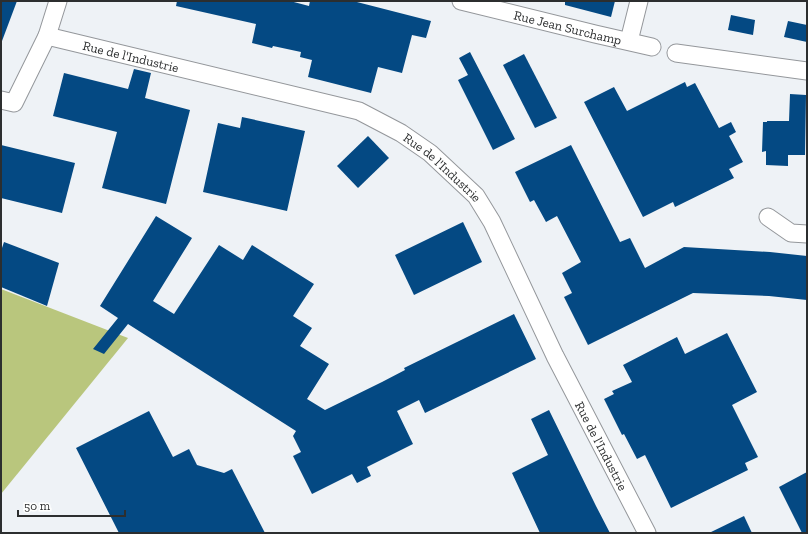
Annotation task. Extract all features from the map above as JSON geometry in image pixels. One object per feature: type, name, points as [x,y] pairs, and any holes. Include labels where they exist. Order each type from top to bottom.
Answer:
[{"type":"street","points":[[1,100],[14,103],[47,36],[58,1]]},
{"type":"street","name":"Rue Jean Surchamp","points":[[460,1],[652,47]]},
{"type":"street","points":[[629,41],[639,1]]},
{"type":"street","name":"Rue de l'Industrie","points":[[47,36],[359,111],[401,133],[430,153],[476,196],[492,222],[555,356],[647,533]]},
{"type":"street","points":[[676,53],[807,71]]},
{"type":"street","points":[[768,217],[791,234],[807,234]]},
{"type":"green space","points":[[1,289],[128,338],[1,494]]},
{"type":"building","points":[[1,1],[17,1],[2,41],[1,41]]},
{"type":"building","points":[[177,1],[290,1],[309,6],[310,1],[353,1],[431,21],[426,38],[412,35],[402,73],[378,67],[371,93],[308,77],[312,60],[300,57],[301,52],[273,46],[272,48],[252,43],[256,24],[176,6]]},
{"type":"building","points":[[565,1],[615,1],[611,17],[565,5]]},
{"type":"building","points":[[731,15],[755,20],[753,35],[728,30]]},
{"type":"building","points":[[788,21],[807,25],[807,42],[784,37]]},
{"type":"building","points":[[470,52],[515,139],[493,150],[458,80],[468,75],[459,58]]},
{"type":"building","points":[[524,54],[557,118],[535,128],[503,65]]},
{"type":"building","points":[[134,69],[151,73],[145,98],[190,110],[166,204],[102,188],[117,132],[53,116],[64,73],[128,89]]},
{"type":"building","points":[[685,82],[687,87],[695,83],[719,128],[731,122],[736,132],[729,136],[743,162],[729,169],[734,178],[675,207],[673,202],[643,217],[584,102],[614,87],[627,111]]},
{"type":"building","points":[[790,94],[806,95],[805,155],[788,155],[788,166],[766,165],[766,151],[762,152],[763,122],[789,121]]},
{"type":"building","points":[[242,117],[305,131],[287,211],[203,192],[218,123],[240,128]]},
{"type":"building","points":[[368,136],[389,158],[358,188],[337,166]]},
{"type":"building","points":[[1,145],[75,163],[62,213],[1,198]]},
{"type":"building","points":[[571,145],[620,242],[630,238],[645,268],[684,247],[770,252],[807,256],[807,300],[769,296],[693,293],[588,345],[564,297],[572,293],[562,273],[581,262],[557,216],[546,222],[534,200],[530,202],[515,172]]},
{"type":"building","points":[[156,216],[192,238],[153,301],[174,314],[219,245],[243,260],[252,245],[314,284],[293,316],[312,328],[300,346],[329,364],[307,399],[325,410],[405,370],[404,368],[514,314],[536,359],[425,413],[419,400],[397,411],[413,444],[367,467],[371,476],[357,483],[352,474],[312,494],[293,456],[301,452],[293,436],[296,431],[128,324],[104,354],[93,349],[118,318],[100,306]]},
{"type":"building","points":[[463,222],[482,262],[414,295],[395,255]]},
{"type":"building","points":[[4,242],[59,263],[47,306],[1,287],[1,251]]},
{"type":"building","points":[[727,333],[757,392],[732,405],[758,457],[745,463],[748,470],[671,508],[645,455],[637,459],[624,434],[622,435],[604,399],[614,394],[612,391],[632,382],[623,365],[677,337],[685,354]]},
{"type":"building","points":[[549,410],[610,533],[540,533],[512,473],[548,455],[531,419]]},
{"type":"building","points":[[149,411],[173,457],[189,449],[197,465],[224,473],[232,469],[265,533],[119,533],[76,448]]},
{"type":"building","points":[[807,472],[807,533],[802,533],[779,487]]},
{"type":"building","points":[[744,516],[752,533],[709,533]]}]
